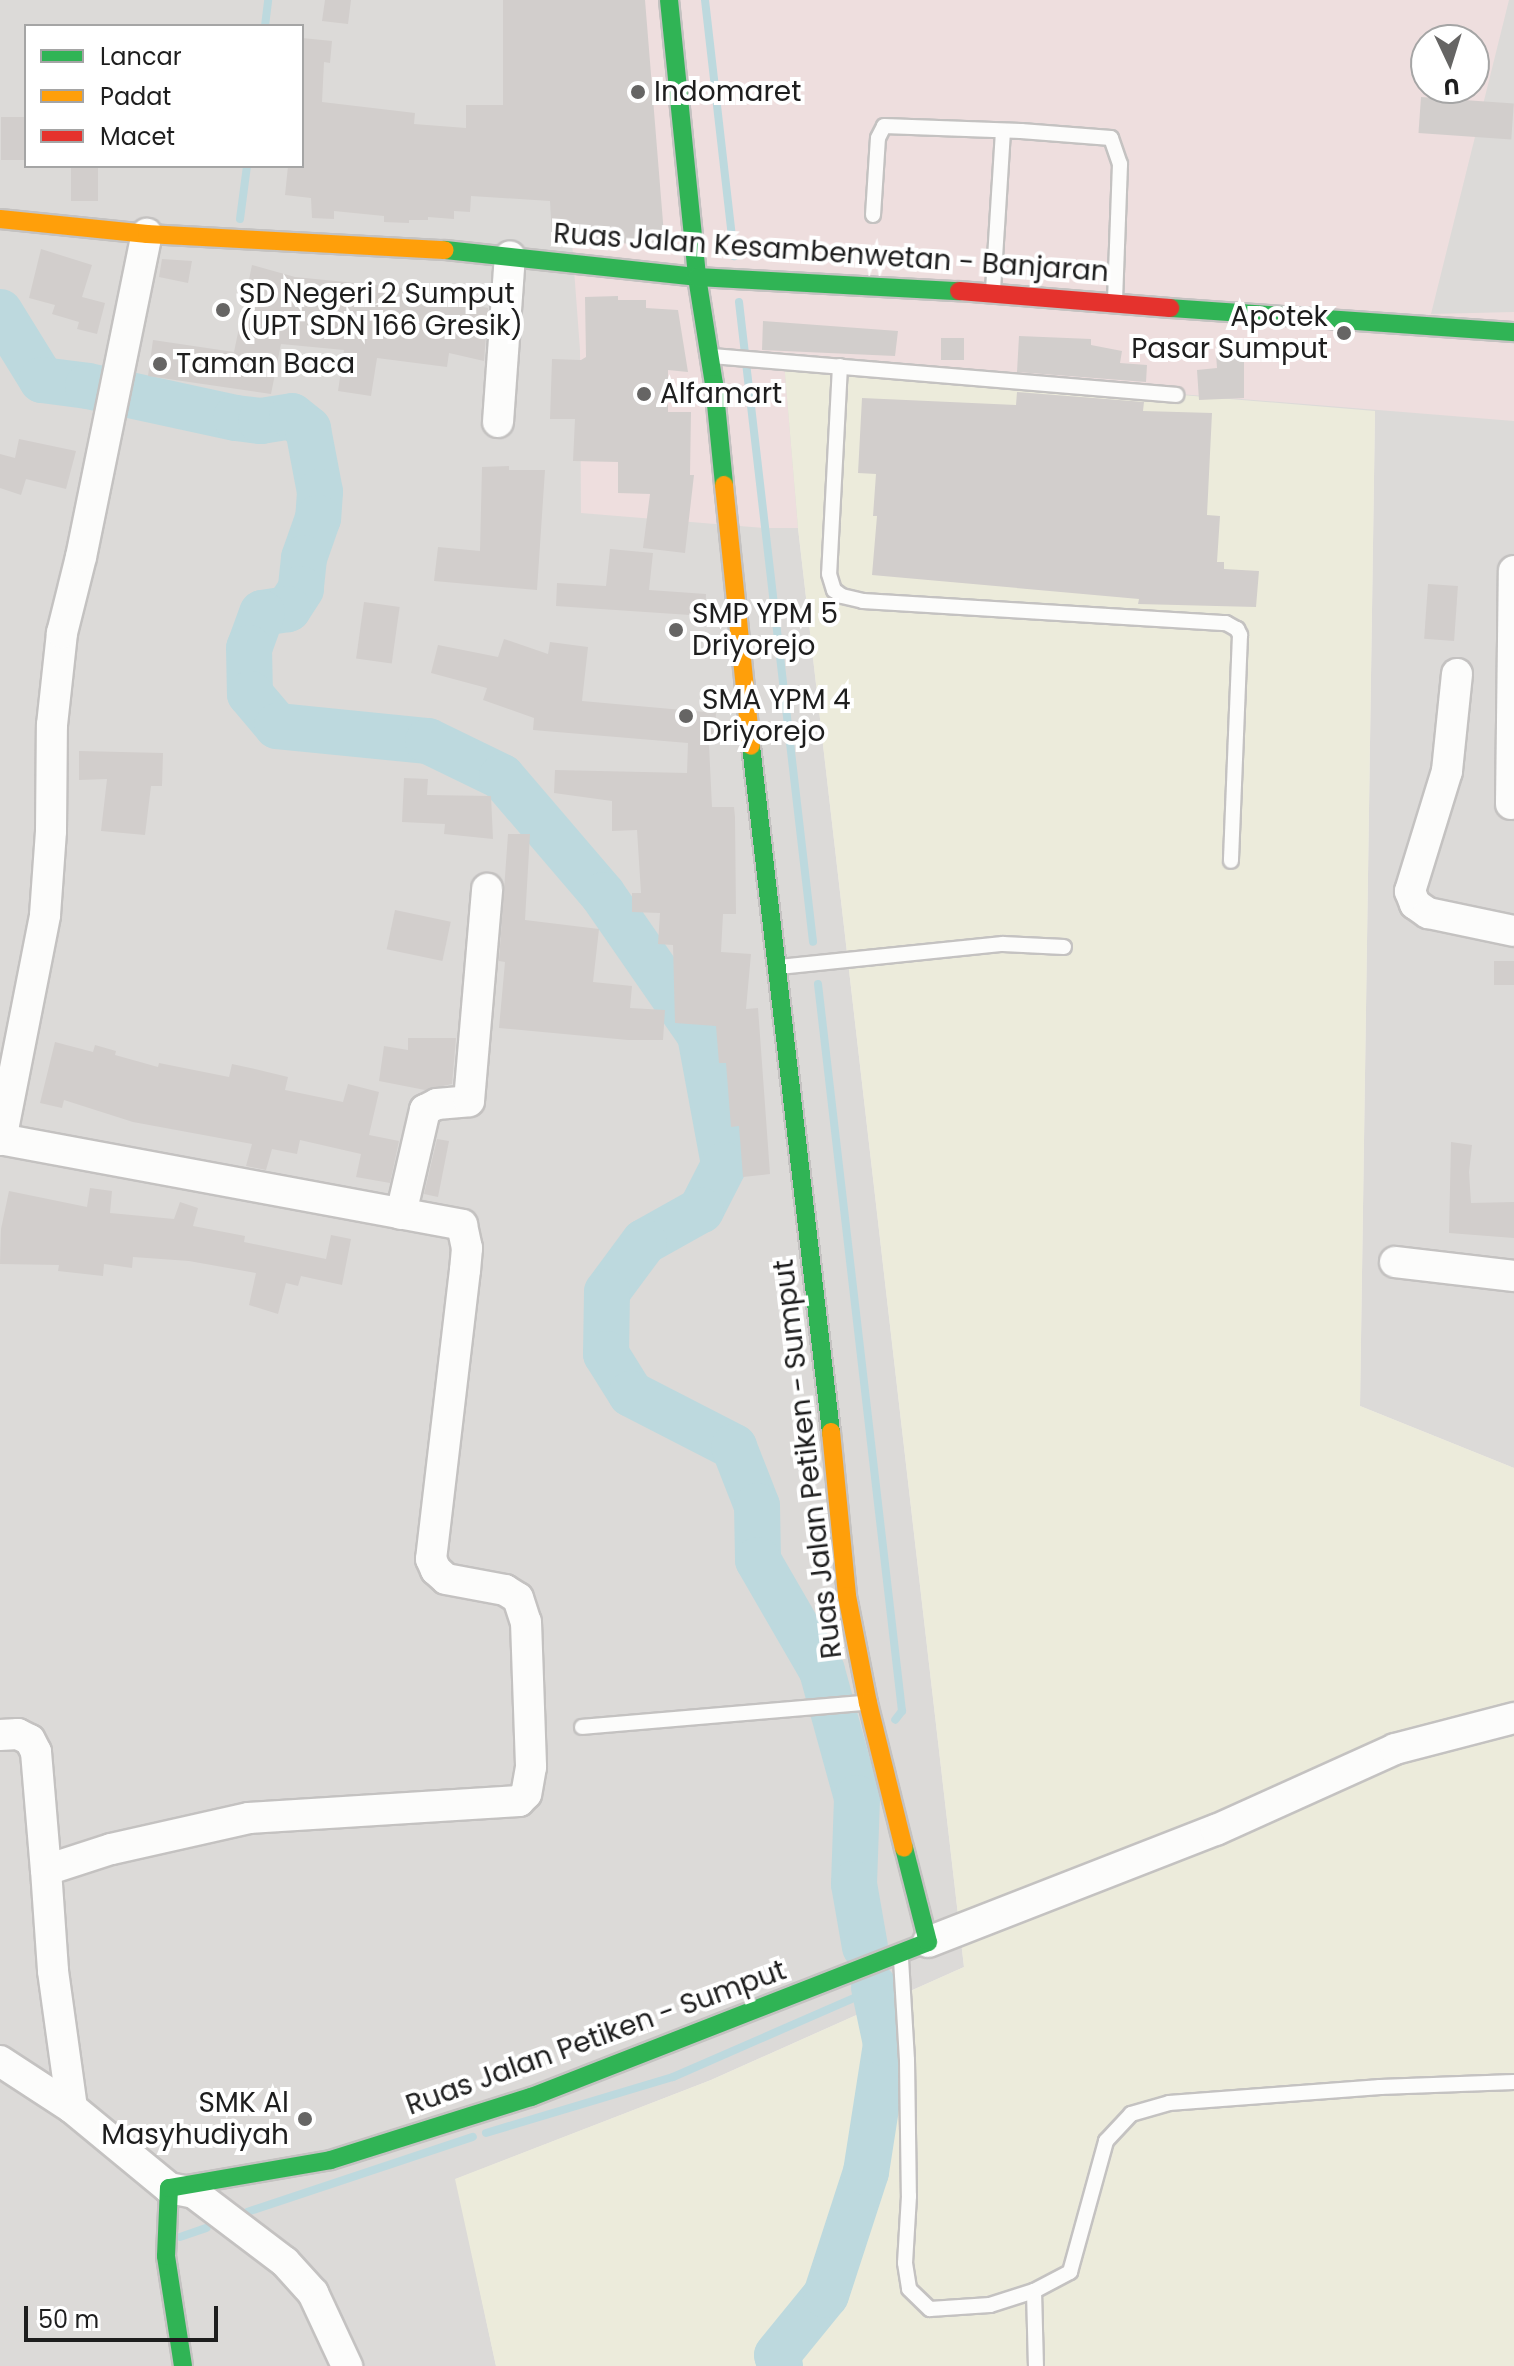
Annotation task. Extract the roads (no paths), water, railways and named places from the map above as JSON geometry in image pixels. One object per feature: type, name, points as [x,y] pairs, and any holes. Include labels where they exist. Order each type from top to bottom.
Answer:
[{"type":"main road","name":"Ruas Jalan Petiken - Sumput","points":[[169,2188],[331,2160],[531,2097],[914,1948],[847,1596],[709,355],[697,277],[669,0]]},
{"type":"main road","name":"Ruas Jalan Kesambenwetan - Banjaran","points":[[0,219],[147,234],[510,256],[697,277],[992,294],[1405,327],[1514,332]]},
{"type":"main road","points":[[169,2188],[166,2256],[183,2366]]},
{"type":"street","points":[[46,1870],[111,1849],[249,1818],[503,1805],[519,1801],[526,1794],[531,1767],[524,1607],[518,1598],[505,1590],[446,1579],[436,1570],[431,1559],[465,1270],[465,1230],[457,1222],[0,1140],[45,915],[51,831],[52,725],[62,633],[81,557],[147,234]]},
{"type":"street","points":[[498,422],[510,256]]},
{"type":"street","points":[[1511,804],[1514,571]]},
{"type":"street","points":[[1457,674],[1447,771],[1410,891],[1415,904],[1428,913],[1514,931]]},
{"type":"street","points":[[401,1214],[425,1110],[437,1104],[469,1101],[487,889]]},
{"type":"street","points":[[1395,1262],[1514,1276]]},
{"type":"street","points":[[914,1948],[1216,1830],[1395,1749],[1514,1718]]},
{"type":"street","points":[[0,1735],[18,1734],[30,1740],[36,1752],[53,1971],[72,2108]]},
{"type":"street","points":[[0,2061],[72,2108],[169,2188],[194,2193],[285,2262],[313,2293],[347,2366]]},
{"type":"lane","points":[[873,215],[878,138],[884,126],[1111,138],[1120,164],[1115,303]]},
{"type":"lane","points":[[992,294],[1003,131]]},
{"type":"lane","points":[[709,355],[1176,395]]},
{"type":"lane","points":[[840,366],[829,574],[834,590],[842,596],[863,601],[1226,623],[1237,629],[1240,635],[1231,861]]},
{"type":"lane","points":[[778,967],[1003,944],[1064,947]]},
{"type":"lane","points":[[582,1727],[868,1703]]},
{"type":"lane","points":[[914,1948],[907,2060],[909,2196],[905,2263],[909,2289],[930,2309],[990,2305],[1034,2291],[1070,2272],[1106,2141],[1131,2114],[1169,2103],[1380,2087],[1514,2082]]},
{"type":"lane","points":[[1034,2291],[1036,2366]]},
{"type":"waterway","points":[[265,24],[268,0]]},
{"type":"waterway","points":[[705,0],[734,256]]},
{"type":"waterway","points":[[240,219],[247,168]]},
{"type":"waterway","points":[[739,302],[813,942]]},
{"type":"waterway","points":[[0,312],[42,380],[88,386],[236,418],[261,421],[292,416],[308,429],[320,492],[318,518],[304,558],[301,589],[288,609],[262,613],[249,648],[250,694],[277,726],[428,741],[502,777],[603,895],[700,1035],[724,1165],[701,1210],[644,1242],[607,1292],[606,1354],[631,1394],[734,1447],[757,1506],[758,1560],[822,1671],[857,1798],[854,1884],[865,1947]]},
{"type":"waterway","points":[[818,984],[902,1711],[895,1720]]},
{"type":"waterway","points":[[851,1776],[861,1763]]},
{"type":"waterway","points":[[780,2366],[777,2355],[826,2295],[866,2172],[886,2044],[874,1987]]},
{"type":"waterway","points":[[486,2133],[673,2077],[874,1989]]},
{"type":"waterway","points":[[247,2212],[473,2137]]},
{"type":"waterway","points":[[180,2237],[206,2228]]},
{"type":"place","name":"Indomaret","points":[[638,92]]},
{"type":"place","name":"SD Negeri 2 Sumput (UPT SDN 166 Gresik)","points":[[223,310]]},
{"type":"place","name":"Apotek Pasar Sumput","points":[[1344,333]]},
{"type":"place","name":"Taman Baca","points":[[160,364]]},
{"type":"place","name":"Alfamart","points":[[644,394]]},
{"type":"place","name":"SMP YPM 5 Driyorejo","points":[[676,630]]},
{"type":"place","name":"SMA YPM 4 Driyorejo","points":[[686,716]]},
{"type":"place","name":"SMK Al Masyhudiyah","points":[[305,2119]]}]
